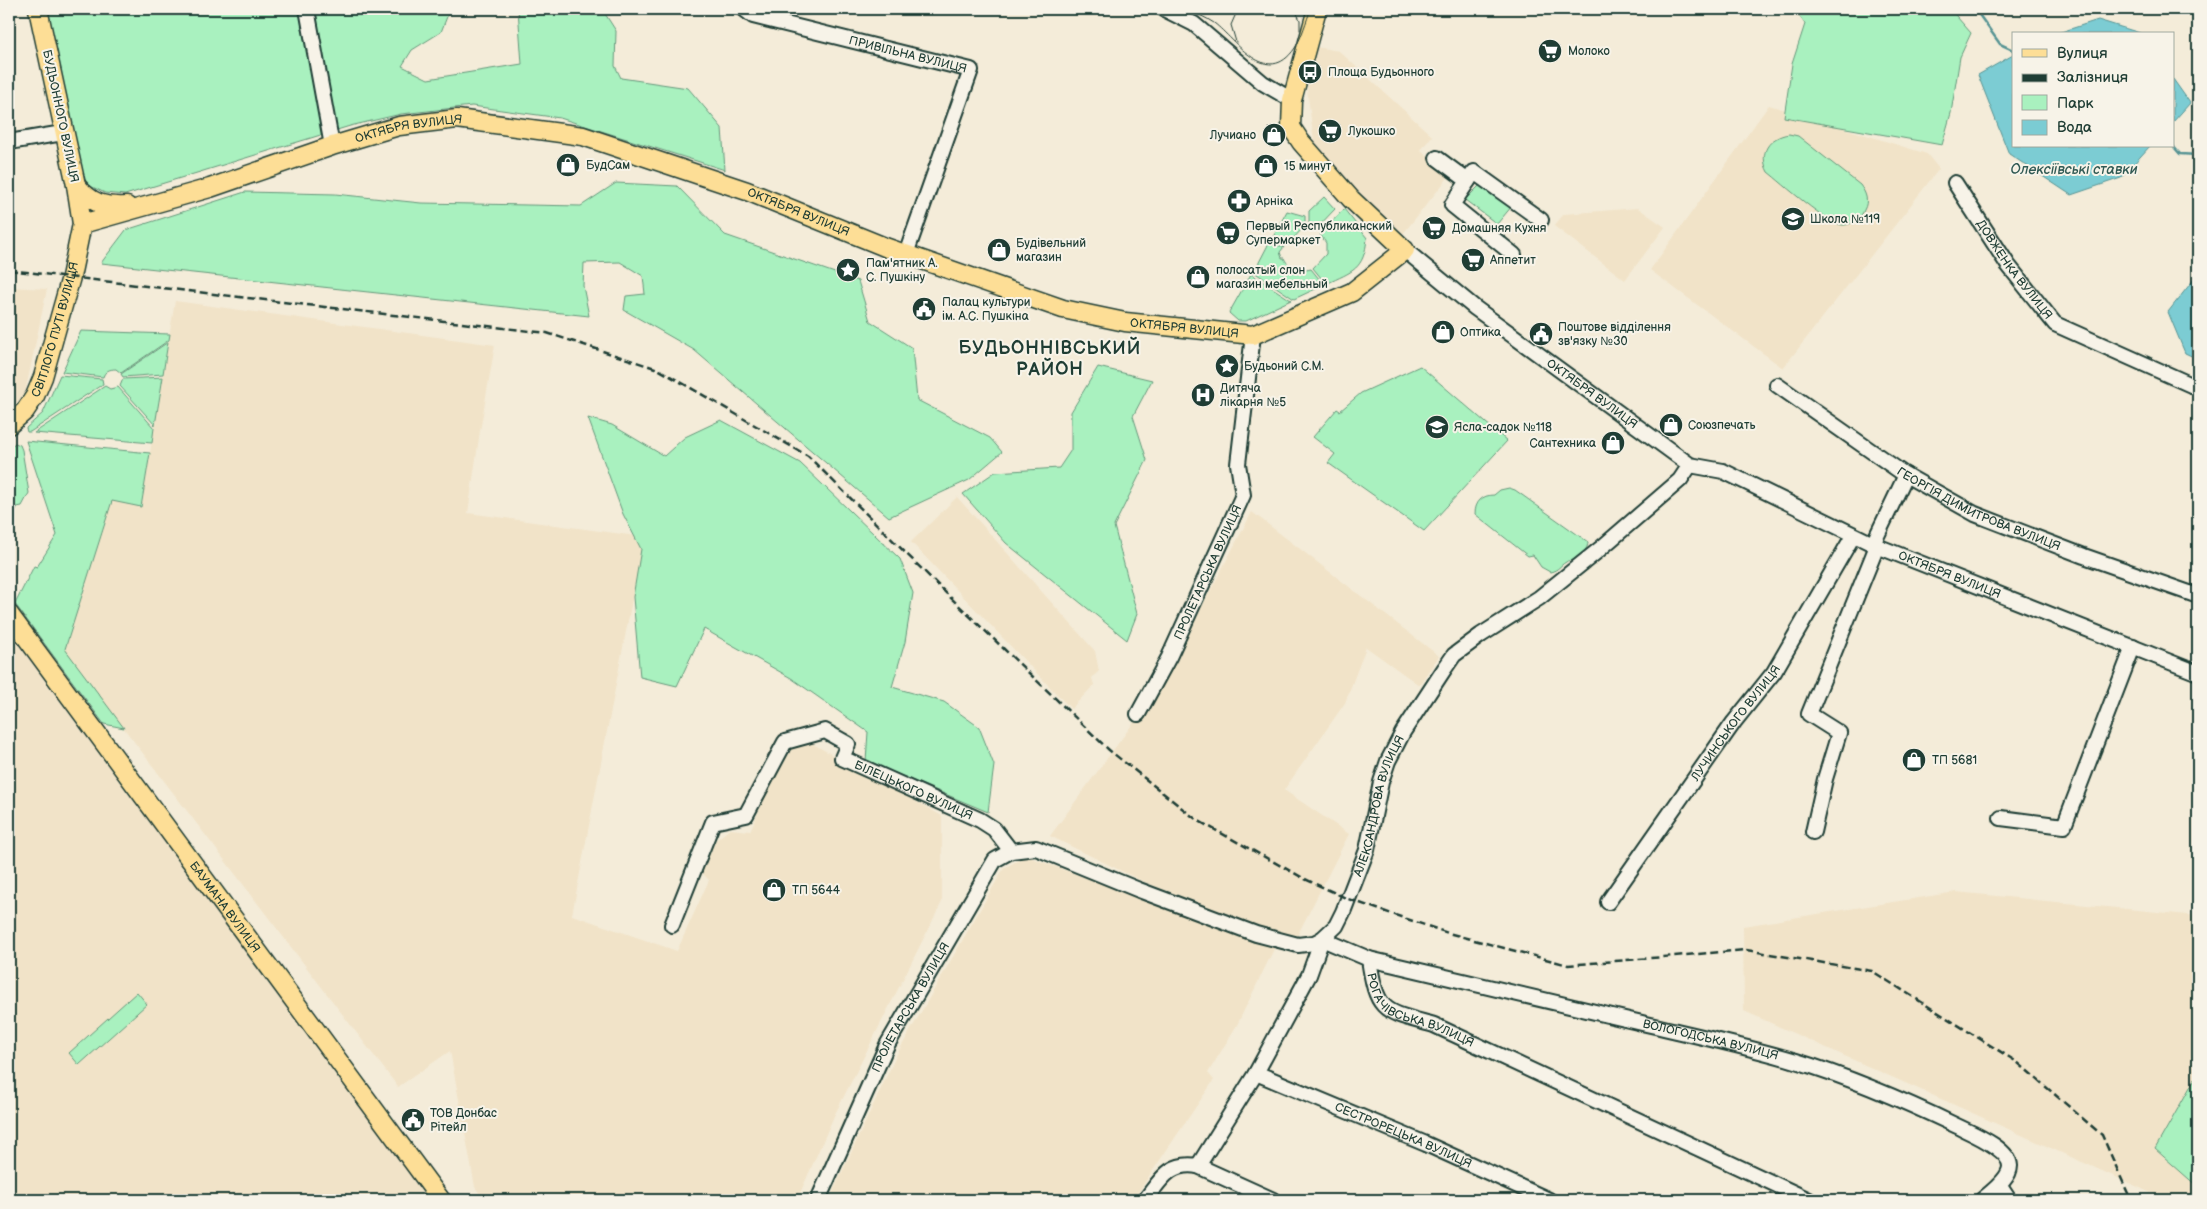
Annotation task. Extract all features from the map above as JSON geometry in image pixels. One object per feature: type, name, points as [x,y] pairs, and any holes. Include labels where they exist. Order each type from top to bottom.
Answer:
[{"type":"main road","name":"БУДЬОННОГО ВУЛИЦЯ","points":[[38,9],[63,132],[76,185],[82,224]]},
{"type":"main road","points":[[1316,9],[1292,100],[1291,127],[1301,142],[1351,198],[1404,250]]},
{"type":"main road","name":"ОКТЯБРЯ ВУЛИЦЯ","points":[[82,224],[210,188],[332,146],[399,126],[457,119],[583,136],[747,191],[884,248],[1062,309],[1108,320],[1253,335],[1352,292],[1404,250]]},
{"type":"main road","points":[[76,185],[87,198],[101,205],[116,207],[147,206]]},
{"type":"main road","name":"СВІТЛОГО ПУТІ ВУЛИЦЯ","points":[[9,425],[25,411],[35,396],[43,377],[71,277],[82,224]]},
{"type":"main road","name":"БАУМАНА ВУЛИЦЯ","points":[[9,614],[442,1200]]},
{"type":"street","points":[[306,9],[332,146]]},
{"type":"street","name":"ПРИВІЛЬНА ВУЛИЦЯ","points":[[744,9],[753,16],[971,70],[906,254]]},
{"type":"street","points":[[1164,9],[1194,24],[1263,83],[1292,100]]},
{"type":"street","points":[[9,142],[63,132]]},
{"type":"street","points":[[1438,158],[1468,182]]},
{"type":"street","points":[[1514,255],[1452,206],[1474,172],[1541,220]]},
{"type":"street","name":"ДОВЖЕНКА ВУЛИЦЯ","points":[[1956,183],[2008,265],[2055,324],[2198,388]]},
{"type":"street","name":"ОКТЯБРЯ ВУЛИЦЯ","points":[[1404,250],[1480,312],[1690,465],[1723,471],[1853,536],[2198,673]]},
{"type":"street","name":"ПРОЛЕТАРСЬКА ВУЛИЦЯ","points":[[1138,714],[1169,657],[1243,495],[1238,464],[1253,335]]},
{"type":"street","name":"ГЕОРГІЯ ДИМИТРОВА ВУЛИЦЯ","points":[[1777,385],[1906,475],[1975,514],[2084,556],[2198,596]]},
{"type":"street","name":"АЛЕКСАНДРОВА ВУЛИЦЯ","points":[[1198,1166],[1256,1073],[1309,975],[1322,939],[1336,926],[1357,880],[1367,850],[1381,782],[1388,761],[1403,732],[1454,655],[1481,635],[1539,598],[1593,555],[1680,480],[1690,465]]},
{"type":"street","points":[[1813,832],[1825,779],[1839,733],[1809,714],[1875,545],[1906,475]]},
{"type":"street","name":"ЛУЧИНСЬКОГО ВУЛИЦЯ","points":[[1608,902],[1734,722],[1774,672],[1853,536]]},
{"type":"street","points":[[2001,818],[2064,826],[2133,647]]},
{"type":"street","name":"БІЛЕЦЬКОГО ВУЛИЦЯ","points":[[672,925],[713,822],[746,815],[785,742],[825,731],[848,744],[842,758],[980,820],[994,828],[1011,851]]},
{"type":"street","points":[[1011,851],[1036,848],[1139,890],[1256,934],[1298,944],[1322,939]]},
{"type":"street","name":"ПРОЛЕТАРСЬКА ВУЛИЦЯ","points":[[818,1200],[887,1044],[995,860],[1011,851]]},
{"type":"street","name":"РОГАЧІВСЬКА ВУЛИЦЯ","points":[[1322,939],[1369,959],[1374,988],[1383,1005],[1398,1016],[1434,1025],[1809,1200]]},
{"type":"street","name":"ВОЛОГОДСЬКА ВУЛИЦЯ","points":[[1369,959],[1553,1001],[1796,1061],[1898,1097],[1998,1148],[2010,1165],[2008,1172],[1999,1185]]},
{"type":"street","name":"СЕСТРОРЕЦЬКА ВУЛИЦЯ","points":[[1256,1073],[1426,1144],[1549,1200]]},
{"type":"street","points":[[1144,1200],[1172,1168],[1178,1165],[1198,1166],[1273,1200]]},
{"type":"street","points":[[1982,1200],[1999,1185],[2009,1200]]},
{"type":"shaded area","points":[[1316,47],[1339,51],[1432,136],[1421,150],[1450,175],[1402,235],[1315,150],[1307,89]]},
{"type":"shaded area","name":"Школа №119","points":[[1769,105],[1927,154],[1939,169],[1783,368],[1650,270]]},
{"type":"shaded area","points":[[1638,208],[1665,227],[1625,280],[1554,226],[1564,214]]},
{"type":"shaded area","points":[[9,287],[47,289],[24,398],[9,410]]},
{"type":"shaded area","points":[[175,301],[495,345],[468,513],[644,537],[572,915],[677,951],[709,880],[701,872],[716,840],[730,829],[750,831],[786,749],[813,744],[942,816],[942,902],[834,1116],[797,1200],[484,1200],[475,1187],[450,1051],[398,1087],[64,650],[112,500],[141,507]]},
{"type":"shaded area","points":[[957,497],[1095,651],[1099,671],[1092,678],[1094,685],[1071,709],[911,542]]},
{"type":"shaded area","points":[[1252,512],[1439,656],[1419,685],[1366,647],[1345,703],[1284,790],[1349,834],[1295,940],[1142,881],[1050,836],[1159,688]]},
{"type":"shaded area","points":[[9,623],[435,1200],[9,1200]]},
{"type":"shaded area","points":[[1026,856],[1275,947],[1237,1025],[1208,1073],[1214,1080],[1133,1200],[829,1200],[897,1054],[1004,868]]},
{"type":"shaded area","points":[[1956,892],[2198,916],[2198,1200],[2167,1200],[1744,1011],[1743,926]]},
{"type":"green space","points":[[45,9],[450,9],[441,32],[412,50],[402,66],[428,79],[522,64],[518,9],[602,9],[616,31],[615,66],[621,78],[688,88],[722,128],[725,170],[560,118],[472,106],[401,114],[350,126],[125,195],[105,193],[84,183]]},
{"type":"green space","points":[[1794,9],[1950,9],[1971,33],[1960,57],[1951,113],[1942,145],[1784,117],[1792,64],[1805,24]]},
{"type":"green space","points":[[1789,134],[1798,136],[1860,185],[1867,200],[1866,207],[1861,216],[1850,224],[1836,223],[1805,203],[1768,172],[1764,158],[1767,147],[1776,139]]},
{"type":"green space","points":[[616,183],[677,186],[725,235],[858,281],[870,321],[912,348],[917,400],[990,438],[1002,452],[969,480],[889,517],[694,350],[624,310],[626,296],[645,294],[643,276],[620,262],[584,263],[583,286],[589,316],[101,263],[126,230],[245,192],[335,194],[421,203],[581,206]]},
{"type":"green space","points":[[1481,184],[1512,206],[1497,224],[1465,200]]},
{"type":"green space","points":[[1324,197],[1335,209],[1315,230],[1309,226],[1309,211]]},
{"type":"green space","points":[[1344,209],[1367,238],[1365,249],[1363,257],[1356,268],[1326,284],[1313,268],[1326,254],[1326,243],[1320,234]]},
{"type":"green space","points":[[1287,211],[1305,216],[1305,226],[1288,244],[1272,239]]},
{"type":"green space","points":[[1269,243],[1284,247],[1280,252],[1282,258],[1292,268],[1299,270],[1311,269],[1324,285],[1294,299],[1254,272]]},
{"type":"green space","points":[[1251,274],[1291,300],[1246,321],[1238,321],[1229,313]]},
{"type":"green space","points":[[81,331],[170,334],[169,340],[121,373],[116,369],[111,369],[103,377],[62,372]]},
{"type":"green space","points":[[168,342],[163,374],[123,377],[121,374]]},
{"type":"green space","points":[[1420,366],[1507,441],[1424,531],[1328,463],[1335,454],[1313,437],[1337,409],[1340,411],[1361,393]]},
{"type":"green space","points":[[1098,367],[1152,380],[1133,416],[1147,460],[1114,526],[1137,614],[1127,640],[1006,543],[963,494],[995,472],[1059,468],[1071,450],[1071,412]]},
{"type":"green space","points":[[60,375],[102,379],[103,384],[30,432],[27,432],[26,428],[43,413]]},
{"type":"green space","points":[[163,377],[155,425],[120,386],[123,379]]},
{"type":"green space","points":[[105,386],[110,389],[118,387],[154,428],[152,443],[34,433]]},
{"type":"green space","points":[[588,418],[612,425],[664,456],[685,437],[721,420],[800,463],[900,559],[913,593],[905,642],[892,687],[944,702],[979,727],[994,765],[988,812],[866,761],[868,732],[791,678],[704,629],[677,686],[640,677],[633,597],[641,549],[623,514]]},
{"type":"green space","points":[[26,441],[150,453],[141,507],[112,501],[65,649],[124,728],[104,724],[15,604],[34,566],[37,567],[57,535]]},
{"type":"green space","points":[[15,443],[20,445],[22,450],[29,493],[22,506],[17,507],[9,526],[9,448]]},
{"type":"green space","points":[[1509,488],[1515,490],[1588,542],[1584,552],[1577,559],[1568,561],[1550,572],[1541,567],[1533,555],[1528,556],[1475,514],[1476,506],[1480,500],[1494,495],[1500,490]]},
{"type":"green space","points":[[137,992],[147,1004],[79,1065],[69,1053]]},
{"type":"green space","points":[[2198,1073],[2198,1187],[2155,1149]]},
{"type":"water","points":[[2098,20],[2137,32],[2061,32]]},
{"type":"water","name":"Олексіївські ставки","points":[[2012,56],[2012,148],[2148,148],[2121,178],[2071,195],[2009,154],[1978,75]]},
{"type":"water","points":[[2174,80],[2190,103],[2174,121]]},
{"type":"water","points":[[2198,274],[2198,359],[2185,353],[2168,312]]},
{"type":"waterway","points":[[1975,9],[2000,44],[2012,50]]},
{"type":"waterway","points":[[2174,147],[2180,154],[2198,155]]},
{"type":"tram line","points":[[1186,9],[1214,23],[1252,57],[1263,63],[1274,64],[1284,59],[1295,48],[1311,9]]},
{"type":"tram line","points":[[1236,42],[1231,25],[1238,9]]},
{"type":"tram line","points":[[1295,9],[1300,20],[1300,30]]},
{"type":"railway","points":[[9,270],[547,333],[658,369],[808,456],[951,598],[1109,750],[1197,820],[1305,879],[1348,899],[1448,933],[1568,965],[1746,950],[1872,971],[2017,1062],[2102,1135],[2131,1200]]},
{"type":"place","name":"Молоко","points":[[1550,51]]},
{"type":"place","name":"Площа Будьонного","points":[[1310,72]]},
{"type":"place","name":"Лукошко","points":[[1330,131]]},
{"type":"place","name":"Лучиано","points":[[1274,135]]},
{"type":"place","name":"БудСам","points":[[568,165]]},
{"type":"place","name":"15 минут","points":[[1266,166]]},
{"type":"place","name":"Арніка","points":[[1239,201]]},
{"type":"place","name":"Школа №119","points":[[1793,219]]},
{"type":"place","name":"Домашняя Кухня","points":[[1434,228]]},
{"type":"place","name":"Первый Республиканский Супермаркет","points":[[1228,233]]},
{"type":"place","name":"Будівельний магазин","points":[[999,250]]},
{"type":"place","name":"Аппетит","points":[[1473,260]]},
{"type":"place","name":"Пам'ятник А. С. Пушкіну","points":[[848,270]]},
{"type":"place","name":"полосатый слон магазин мебельный","points":[[1198,277]]},
{"type":"place","name":"Палац культури ім. А.С. Пушкіна","points":[[924,309]]},
{"type":"place","name":"Оптика","points":[[1443,332]]},
{"type":"place","name":"Поштове відділення зв'язку №30","points":[[1541,334]]},
{"type":"place","name":"Будьоний С.М.","points":[[1227,366]]},
{"type":"place","name":"Дитяча лікарня №5","points":[[1203,395]]},
{"type":"place","name":"Союзпечать","points":[[1671,425]]},
{"type":"place","name":"Ясла-садок №118","points":[[1437,427]]},
{"type":"place","name":"Сантехника","points":[[1613,443]]},
{"type":"place","name":"ТП 5681","points":[[1914,760]]},
{"type":"place","name":"ТП 5644","points":[[774,890]]},
{"type":"place","name":"ТОВ Донбас Рітейл","points":[[413,1120]]},
{"type":"district","name":"БУДЬОННІВСЬКИЙ РАЙОН","points":[[1050,358]]}]
